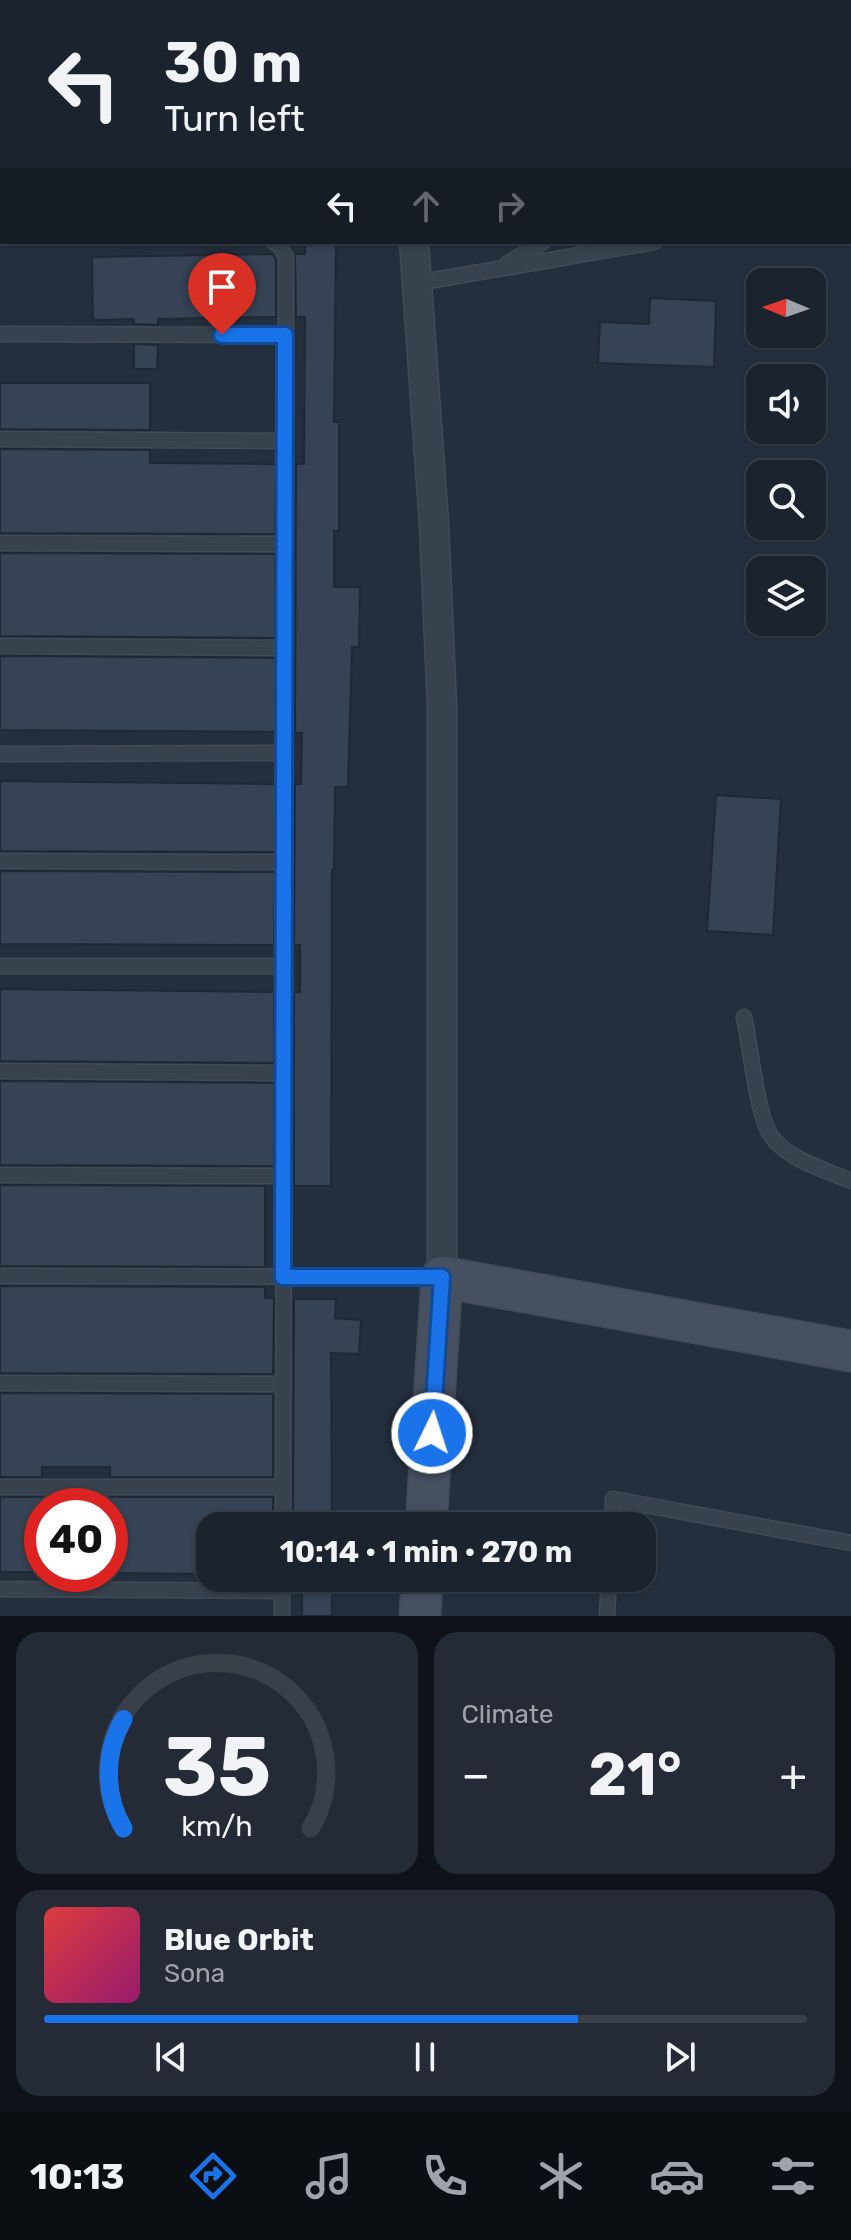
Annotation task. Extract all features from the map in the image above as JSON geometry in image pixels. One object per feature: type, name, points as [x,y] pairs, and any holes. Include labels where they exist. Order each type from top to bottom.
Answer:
[{"type":"street","points":[[414,244],[434,524],[442,706],[442,1277],[427,1512]]},
{"type":"street","points":[[442,1277],[851,1351]]},
{"type":"street","points":[[420,1616],[421,1592]]},
{"type":"lane","points":[[276,244],[286,257],[283,1512]]},
{"type":"lane","points":[[492,271],[540,244]]},
{"type":"lane","points":[[417,283],[643,244]]},
{"type":"lane","points":[[0,334],[285,335]]},
{"type":"lane","points":[[0,439],[285,441]]},
{"type":"lane","points":[[0,543],[285,544]]},
{"type":"lane","points":[[0,646],[285,648]]},
{"type":"lane","points":[[0,754],[284,753]]},
{"type":"lane","points":[[0,861],[284,862]]},
{"type":"lane","points":[[0,966],[284,966]]},
{"type":"lane","points":[[744,1017],[763,1117],[770,1134],[780,1146],[796,1156],[851,1181]]},
{"type":"lane","points":[[0,1071],[284,1073]]},
{"type":"lane","points":[[0,1175],[284,1176]]},
{"type":"lane","points":[[0,1276],[442,1277]]},
{"type":"lane","points":[[0,1383],[283,1384]]},
{"type":"lane","points":[[0,1487],[283,1487]]},
{"type":"lane","points":[[613,1512],[613,1499],[851,1543]]},
{"type":"lane","points":[[0,1589],[196,1586]]},
{"type":"lane","points":[[282,1592],[282,1616]]},
{"type":"lane","points":[[607,1616],[608,1592]]},
{"type":"building","points":[[305,244],[336,244],[334,422],[339,422],[339,531],[334,531],[334,587],[360,587],[359,647],[352,647],[348,787],[335,787],[331,1186],[294,1186],[294,992],[300,992],[300,945],[294,945],[295,784],[301,784],[302,733],[295,733],[296,464],[304,464],[305,317],[296,317],[295,254],[305,254]]},
{"type":"building","points":[[273,254],[276,260],[276,317],[158,319],[158,325],[134,324],[134,319],[93,320],[92,257]]},
{"type":"building","points":[[650,298],[716,301],[714,367],[598,363],[600,322],[649,324]]},
{"type":"building","points":[[134,344],[158,345],[157,369],[134,369]]},
{"type":"building","points":[[0,383],[150,383],[150,430],[0,429]]},
{"type":"building","points":[[0,449],[150,450],[150,463],[276,464],[275,534],[0,533]]},
{"type":"building","points":[[0,553],[275,554],[275,638],[0,636]]},
{"type":"building","points":[[0,656],[275,658],[275,732],[0,730]]},
{"type":"building","points":[[0,781],[275,784],[275,852],[0,851]]},
{"type":"building","points":[[716,795],[781,799],[773,935],[707,931]]},
{"type":"building","points":[[0,871],[275,872],[274,945],[0,944]]},
{"type":"building","points":[[0,989],[274,992],[274,1063],[0,1061]]},
{"type":"building","points":[[0,1081],[274,1083],[274,1166],[0,1165]]},
{"type":"building","points":[[0,1185],[265,1186],[265,1267],[0,1266]]},
{"type":"building","points":[[0,1286],[265,1287],[265,1298],[274,1298],[273,1374],[0,1373]]},
{"type":"building","points":[[294,1299],[336,1299],[335,1318],[361,1320],[359,1354],[331,1353],[332,1512],[293,1512]]},
{"type":"building","points":[[0,1393],[273,1394],[273,1477],[110,1477],[110,1467],[42,1467],[42,1477],[0,1477]]},
{"type":"building","points":[[0,1497],[24,1497],[24,1572],[0,1572]]},
{"type":"building","points":[[128,1497],[273,1497],[273,1512],[196,1512],[196,1574],[128,1573]]},
{"type":"building","points":[[302,1592],[332,1592],[332,1616],[302,1616]]},
{"type":"route","points":[[222,335],[285,335],[283,1277],[442,1277],[432,1433]]}]
